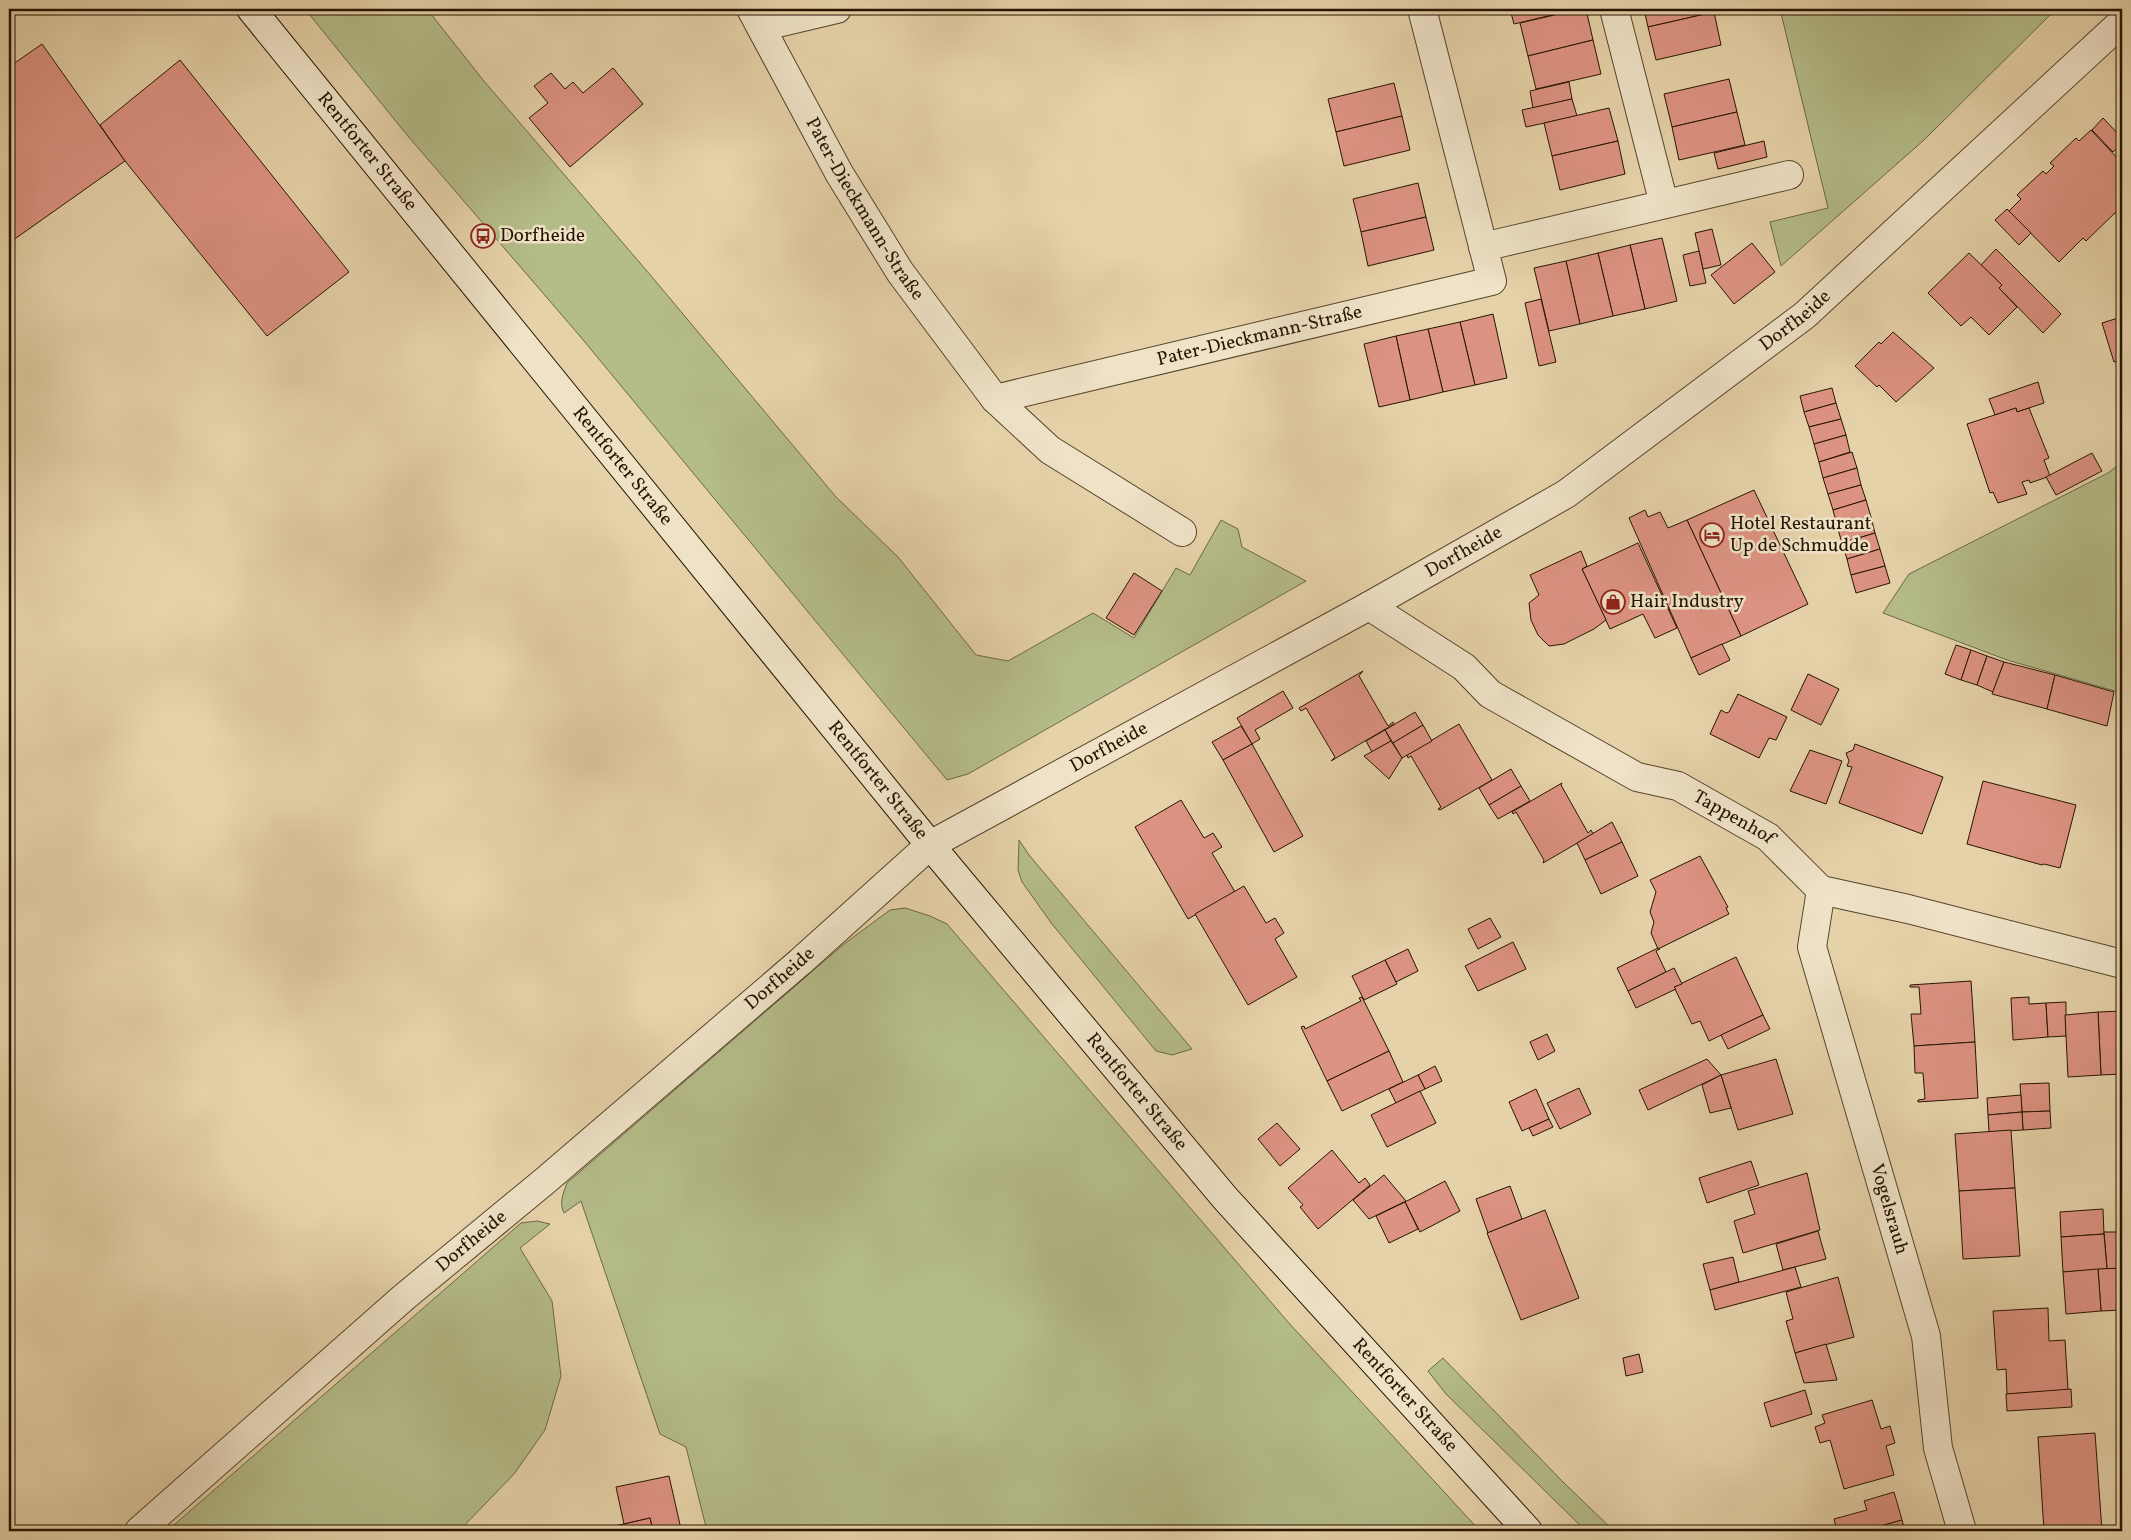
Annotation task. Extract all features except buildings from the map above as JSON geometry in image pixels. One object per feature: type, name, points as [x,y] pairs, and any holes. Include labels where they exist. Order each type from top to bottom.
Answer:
[{"type":"street","name":"Rentforter Straße","points":[[251,9],[930,845],[1226,1198],[1528,1531]]},
{"type":"street","points":[[756,18],[837,9]]},
{"type":"street","name":"Pater-Dieckmann-Straße","points":[[995,399],[1492,281],[1422,9]]},
{"type":"street","points":[[1614,9],[1664,204]]},
{"type":"street","name":"Pater-Dieckmann-Straße","points":[[756,18],[839,173],[900,272],[995,399],[1050,450],[1182,532]]},
{"type":"street","name":"Dorfheide","points":[[138,1531],[403,1298],[546,1180],[793,968],[930,845],[1369,606],[1566,494],[1805,315],[2122,22]]},
{"type":"street","points":[[1483,247],[1789,175]]},
{"type":"street","name":"Tappenhof","points":[[1369,606],[1464,667],[1490,694],[1637,777],[1678,786],[1768,837],[1821,890]]},
{"type":"street","points":[[1821,890],[1908,909],[2122,964]]},
{"type":"street","name":"Vogelsrauh","points":[[1821,890],[1812,947],[1926,1336],[1938,1448],[1962,1531]]},
{"type":"green space","points":[[305,9],[427,9],[483,80],[652,277],[836,497],[898,557],[976,655],[1008,661],[1093,613],[1134,638],[1176,568],[1190,575],[1221,520],[1238,529],[1242,547],[1306,581],[968,774],[947,780],[579,335],[407,135]]},
{"type":"green space","points":[[1780,9],[2056,9],[1924,140],[1781,266],[1770,222],[1828,208]]},
{"type":"green space","points":[[2122,462],[2122,691],[2115,691],[2007,660],[1883,613],[1909,574],[2108,473]]},
{"type":"green space","points":[[1019,840],[1029,855],[1192,1049],[1172,1055],[1156,1051],[1052,924],[1022,882],[1018,870]]},
{"type":"green space","points":[[905,908],[947,924],[1288,1322],[1480,1531],[707,1531],[686,1447],[660,1434],[581,1201],[564,1213],[562,1202],[564,1191],[567,1183],[844,944],[890,910]]},
{"type":"green space","points":[[537,1221],[550,1224],[520,1248],[552,1301],[561,1376],[545,1430],[514,1474],[459,1531],[167,1531],[521,1223]]},
{"type":"green space","points":[[1443,1358],[1563,1482],[1614,1531],[1586,1531],[1446,1394],[1428,1371]]},
{"type":"place","name":"Dorfheide","points":[[483,236]]},
{"type":"place","name":"Hotel Restaurant Up de Schmudde","points":[[1712,535]]},
{"type":"place","name":"Hair Industry","points":[[1613,602]]}]
